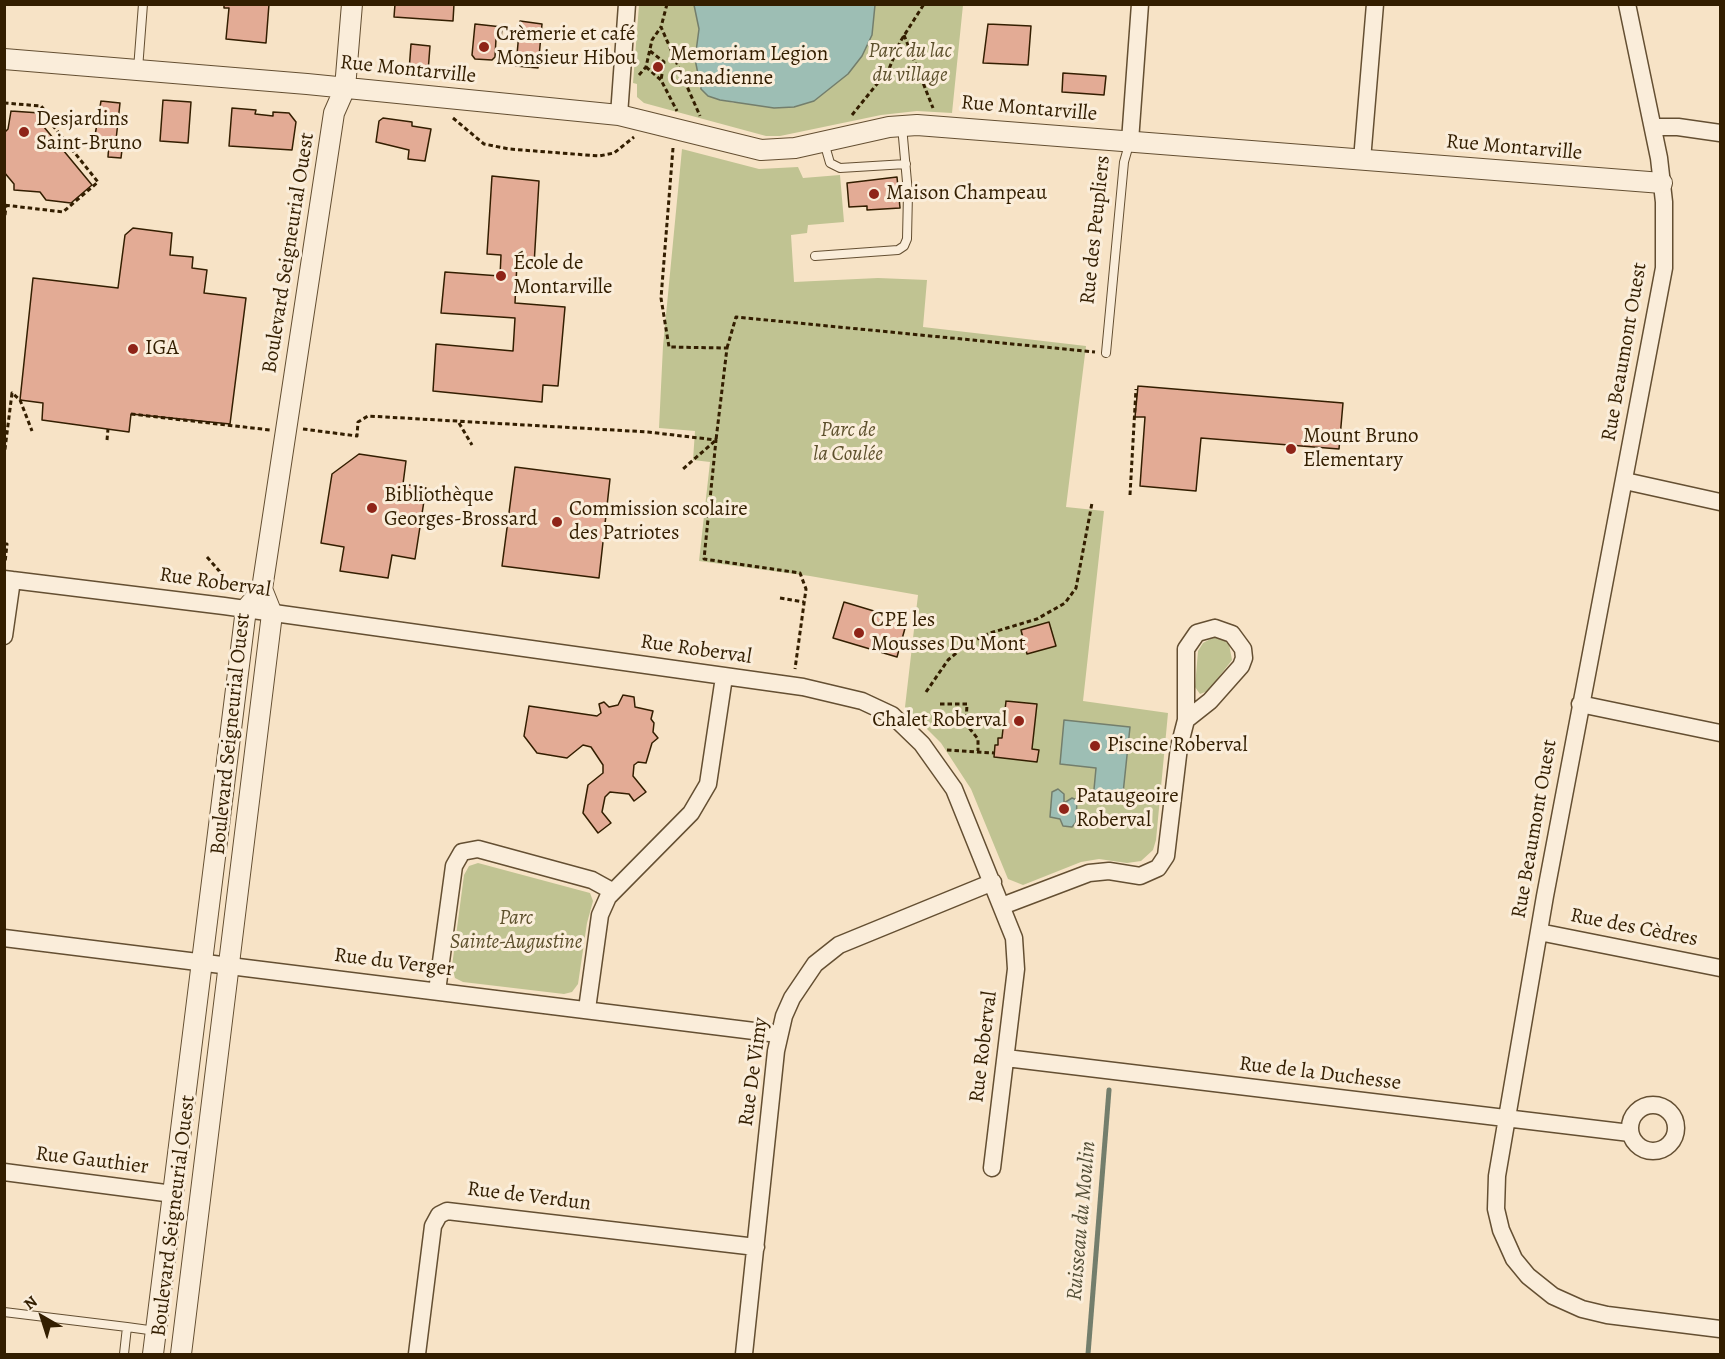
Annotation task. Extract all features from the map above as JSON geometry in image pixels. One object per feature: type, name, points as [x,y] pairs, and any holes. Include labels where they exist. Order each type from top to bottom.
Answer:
[{"type":"street","name":"Boulevard Seigneurial Ouest","points":[[181,1354],[272,614],[262,590],[334,113],[345,88],[352,4]]},
{"type":"street","points":[[619,115],[627,4]]},
{"type":"street","name":"Rue des Peupliers","points":[[1130,141],[1140,4]]},
{"type":"street","points":[[1362,160],[1375,4]]},
{"type":"street","name":"Rue Beaumont Ouest","points":[[1627,4],[1655,127],[1662,183],[1664,268],[1625,481],[1580,704],[1539,932],[1497,1176],[1497,1209],[1504,1240],[1528,1276],[1553,1296],[1593,1312],[1720,1329]]},
{"type":"street","name":"Rue Montarville","points":[[4,59],[138,69],[619,115],[648,120],[752,149],[786,150],[902,125],[933,125],[1662,183]]},
{"type":"street","points":[[1655,127],[1678,127],[1720,134]]},
{"type":"street","points":[[1625,481],[1720,502]]},
{"type":"street","points":[[4,636],[7,574]]},
{"type":"street","name":"Rue Roberval","points":[[7,574],[272,614],[793,685],[862,701],[903,722],[938,764],[954,789],[993,882],[1016,949],[1006,1058],[992,1168]]},
{"type":"street","points":[[246,609],[262,590]]},
{"type":"street","name":"Boulevard Seigneurial Ouest","points":[[153,1354],[200,962],[246,609]]},
{"type":"street","points":[[1002,906],[1089,873],[1109,871],[1140,876],[1158,868],[1166,855],[1179,747],[1186,720],[1186,649],[1190,640],[1205,629],[1224,629],[1232,634],[1243,649],[1241,666],[1210,701],[1186,720]]},
{"type":"street","points":[[587,1009],[600,915],[612,891],[679,826],[702,799],[712,769],[724,677]]},
{"type":"street","points":[[1580,704],[1720,733]]},
{"type":"street","points":[[437,991],[454,866],[462,852],[474,849],[489,852],[592,880],[612,891]]},
{"type":"street","name":"Rue De Vimy","points":[[744,1354],[778,1034],[796,989],[815,964],[831,951],[862,933],[993,882]]},
{"type":"street","name":"Rue des Cèdres","points":[[1539,932],[1720,968]]},
{"type":"street","name":"Rue du Verger","points":[[4,938],[778,1034]]},
{"type":"street","name":"Rue de la Duchesse","points":[[1006,1058],[1630,1133]]},
{"type":"street","name":"Rue Gauthier","points":[[4,1172],[173,1194]]},
{"type":"street","name":"Rue de Verdun","points":[[417,1354],[433,1226],[439,1215],[447,1211],[756,1247]]},
{"type":"lane","points":[[138,69],[143,4]]},
{"type":"lane","points":[[815,256],[898,250],[904,246],[907,239],[909,193],[902,125]]},
{"type":"lane","name":"Rue des Peupliers","points":[[1106,353],[1124,162],[1130,141]]},
{"type":"lane","points":[[824,142],[830,163],[840,168],[906,164]]},
{"type":"lane","points":[[4,1312],[156,1331]]},
{"type":"lane","points":[[124,1354],[127,1327]]},
{"type":"path","points":[[635,77],[646,67],[652,40],[661,27],[667,4]]},
{"type":"path","points":[[851,117],[889,69],[904,35],[924,4]]},
{"type":"path","points":[[661,27],[704,123]]},
{"type":"path","points":[[904,35],[931,100],[933,114]]},
{"type":"path","points":[[650,51],[664,62],[661,80]]},
{"type":"path","points":[[646,67],[661,80],[680,115]]},
{"type":"path","points":[[4,103],[41,106],[53,121],[54,127],[98,182],[63,212],[5,206],[5,215]]},
{"type":"path","name":"Rue Montarville","points":[[449,115],[484,144],[509,149],[599,156],[614,153],[641,133]]},
{"type":"path","points":[[674,141],[661,298],[669,347],[727,348]]},
{"type":"path","points":[[793,685],[806,589],[800,573],[704,559],[727,348],[736,317],[1106,353]]},
{"type":"path","points":[[1130,495],[1136,389]]},
{"type":"path","points":[[4,457],[12,393],[20,399],[32,431]]},
{"type":"path","points":[[131,414],[261,430]]},
{"type":"path","points":[[286,430],[308,429],[357,436],[358,422],[368,416],[648,432],[717,440]]},
{"type":"path","points":[[459,422],[472,445]]},
{"type":"path","points":[[107,440],[108,429]]},
{"type":"path","points":[[683,469],[717,440]]},
{"type":"path","points":[[926,692],[948,660],[967,644],[990,633],[1037,619],[1065,603],[1076,588],[1092,503]]},
{"type":"path","points":[[4,544],[7,544],[7,574]]},
{"type":"path","points":[[207,556],[234,589]]},
{"type":"path","points":[[780,598],[804,602]]},
{"type":"path","points":[[940,704],[967,704],[966,724],[978,739],[978,751]]},
{"type":"path","points":[[964,750],[994,753]]},
{"type":"green space","name":"Parc du lac du village","points":[[639,5],[694,5],[699,29],[695,59],[708,96],[734,103],[872,35],[875,5],[963,5],[952,113],[917,111],[881,115],[780,136],[766,136],[644,103],[637,97],[637,84],[633,83]]},
{"type":"green space","name":"Parc de la Coulée","points":[[682,149],[759,169],[798,167],[803,178],[840,175],[844,222],[808,225],[807,233],[791,235],[794,282],[878,278],[927,280],[923,327],[1086,346],[1066,507],[1104,511],[1083,701],[1168,713],[1156,840],[1153,850],[1141,861],[1127,863],[1099,859],[1081,862],[1023,885],[1008,879],[971,789],[941,743],[905,707],[918,595],[810,576],[699,561],[710,462],[693,460],[695,431],[659,428],[663,346]]},
{"type":"green space","points":[[1214,637],[1229,644],[1232,660],[1208,691],[1200,694],[1195,687],[1198,651],[1203,643]]},
{"type":"green space","name":"Parc Sainte-Augustine","points":[[478,863],[590,893],[593,901],[587,923],[578,984],[572,992],[564,994],[463,982],[455,978],[452,966],[464,875],[469,866]]},
{"type":"water","points":[[875,4],[872,35],[862,56],[848,74],[814,101],[794,107],[774,108],[720,100],[708,96],[701,89],[695,59],[699,29],[694,5]]},
{"type":"water","name":"Piscine Roberval","points":[[1064,720],[1130,727],[1122,803],[1093,800],[1096,768],[1060,764]]},
{"type":"water","name":"Pataugeoire Roberval","points":[[1058,789],[1064,794],[1064,803],[1072,798],[1077,800],[1076,822],[1072,827],[1063,826],[1060,819],[1050,817],[1052,792]]},
{"type":"building","points":[[224,4],[269,4],[266,43],[226,39],[229,8],[224,8]]},
{"type":"building","points":[[395,4],[454,4],[453,21],[394,17]]},
{"type":"building","points":[[520,21],[542,24],[538,68],[516,66]]},
{"type":"building","name":"Crèmerie et café Monsieur Hibou","points":[[475,24],[502,27],[501,40],[496,39],[495,57],[492,60],[475,59],[472,55]]},
{"type":"building","points":[[988,24],[1031,26],[1028,65],[983,63]]},
{"type":"building","points":[[411,44],[430,46],[428,72],[409,71]]},
{"type":"building","points":[[1063,73],[1106,76],[1104,95],[1062,92]]},
{"type":"building","points":[[163,100],[191,102],[188,143],[160,141]]},
{"type":"building","points":[[101,101],[120,103],[116,140],[123,141],[121,158],[108,157],[109,142],[94,141]]},
{"type":"building","points":[[232,108],[256,110],[255,114],[273,116],[273,112],[289,113],[296,122],[292,150],[229,146]]},
{"type":"building","points":[[11,111],[40,113],[39,121],[92,185],[71,203],[46,200],[40,192],[14,190],[14,184],[4,172],[4,133],[8,129]]},
{"type":"building","points":[[383,118],[412,122],[412,126],[431,129],[425,161],[408,159],[409,150],[376,142],[379,121]]},
{"type":"building","points":[[492,176],[539,181],[534,265],[517,263],[515,303],[565,307],[558,386],[543,385],[542,402],[433,391],[436,344],[513,351],[515,318],[441,313],[445,272],[500,276],[501,255],[487,254]]},
{"type":"building","name":"Maison Champeau","points":[[897,177],[900,208],[867,210],[867,206],[849,207],[847,183]]},
{"type":"building","name":"IGA","points":[[133,228],[172,233],[170,255],[193,257],[192,268],[207,270],[204,293],[246,298],[230,424],[131,414],[129,432],[42,420],[43,403],[20,400],[33,278],[118,288],[125,235]]},
{"type":"building","points":[[1138,386],[1343,403],[1339,449],[1201,438],[1196,491],[1140,486],[1145,417],[1135,417]]},
{"type":"building","points":[[359,454],[406,461],[403,484],[426,488],[415,559],[392,555],[388,578],[340,571],[344,547],[321,543],[332,474]]},
{"type":"building","name":"Commission scolaire des Patriotes","points":[[515,467],[610,479],[599,578],[502,566]]},
{"type":"building","points":[[844,602],[907,621],[897,657],[833,638]]},
{"type":"building","points":[[1049,622],[1056,646],[1027,654],[1021,630]]},
{"type":"building","points":[[623,695],[634,697],[635,707],[653,711],[651,719],[654,723],[653,732],[658,738],[652,743],[646,763],[638,762],[634,765],[633,776],[646,792],[634,801],[629,794],[610,792],[605,797],[602,812],[611,823],[598,833],[583,813],[588,785],[603,773],[603,765],[591,747],[583,745],[567,758],[537,753],[524,736],[529,706],[597,716],[601,713],[599,704],[604,702],[609,707],[618,705]]},
{"type":"building","name":"Chalet Roberval","points":[[1006,701],[1037,704],[1032,749],[1039,750],[1037,762],[994,757],[995,745],[998,745],[998,738],[1002,738]]},
{"type":"waterway","name":"Ruisseau du Moulin","points":[[1088,1354],[1109,1090]]},
{"type":"place","name":"Crèmerie et café Monsieur Hibou","points":[[484,47]]},
{"type":"place","name":"Memoriam Legion Canadienne","points":[[658,67]]},
{"type":"place","name":"Desjardins Saint-Bruno","points":[[24,132]]},
{"type":"place","name":"Maison Champeau","points":[[874,194]]},
{"type":"place","name":"École de Montarville","points":[[501,276]]},
{"type":"place","name":"IGA","points":[[133,349]]},
{"type":"place","name":"Mount Bruno Elementary","points":[[1291,449]]},
{"type":"place","name":"Bibliothèque Georges-Brossard","points":[[372,508]]},
{"type":"place","name":"Commission scolaire des Patriotes","points":[[557,522]]},
{"type":"place","name":"CPE les Mousses Du Mont","points":[[859,633]]},
{"type":"place","name":"Chalet Roberval","points":[[1019,721]]},
{"type":"place","name":"Piscine Roberval","points":[[1095,746]]},
{"type":"place","name":"Pataugeoire Roberval","points":[[1064,809]]}]
